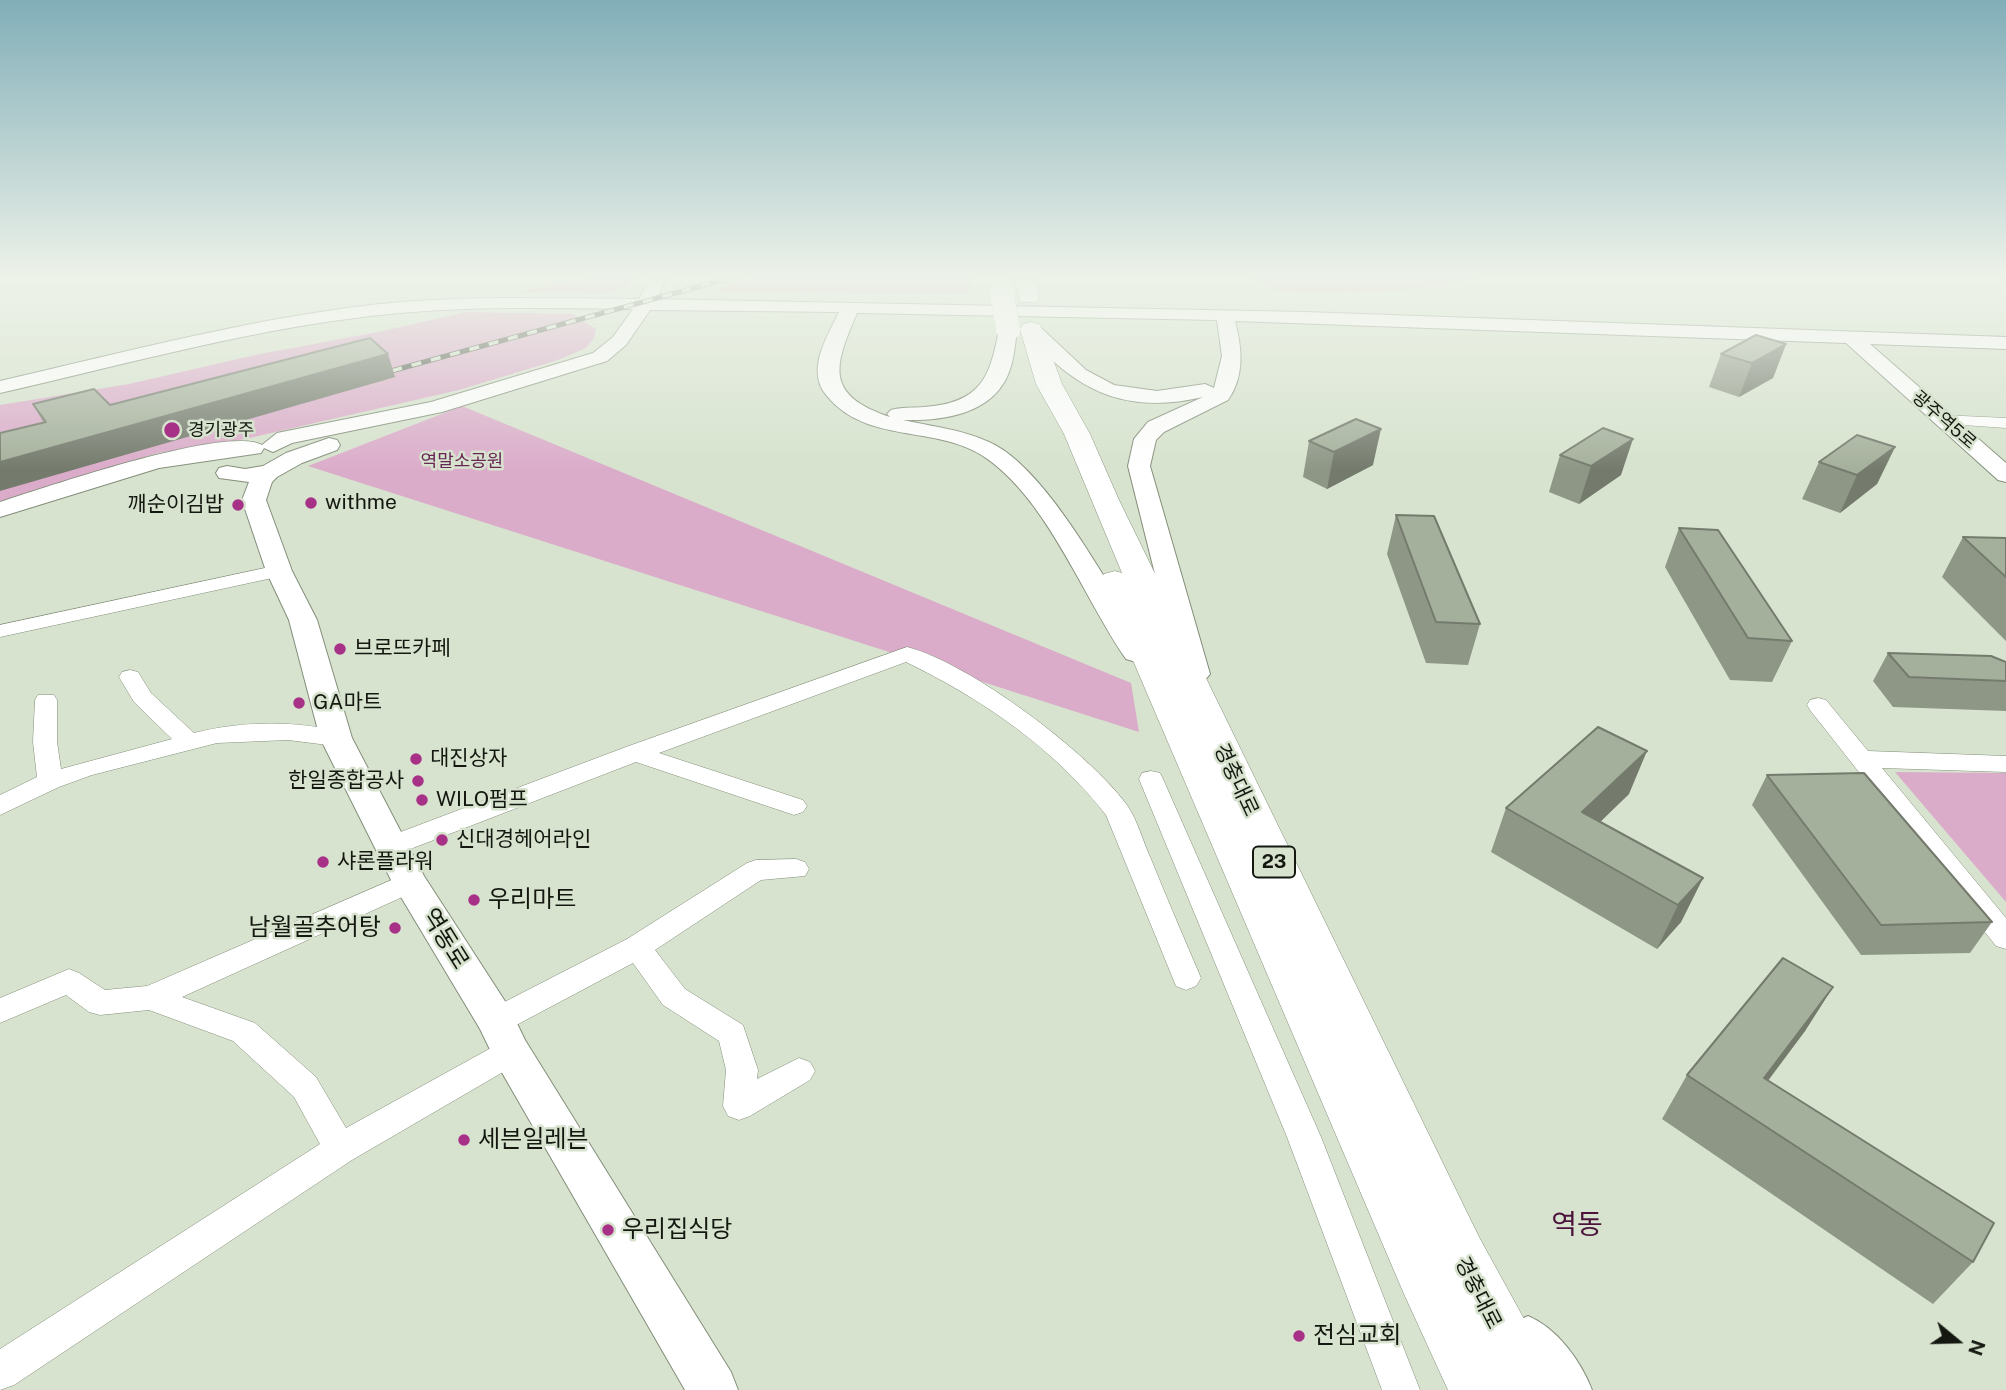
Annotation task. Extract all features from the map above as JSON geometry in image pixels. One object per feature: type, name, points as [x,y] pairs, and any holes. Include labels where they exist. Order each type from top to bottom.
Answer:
[{"type":"main road","name":"경충대로","points":[[1032,340],[1049,384],[1077,434],[1191,718],[1419,1262],[1480,1390]]},
{"type":"main road","name":"경충대로","points":[[1191,718],[1459,1257],[1529,1390]]},
{"type":"street","points":[[0,387],[208,340]]},
{"type":"street","points":[[187,454],[244,476],[435,408],[600,357],[622,340]]},
{"type":"street","points":[[837,340],[827,364],[828,377],[832,390],[853,412],[871,419],[963,439],[987,449],[1006,461],[1022,476],[1191,718]]},
{"type":"street","points":[[845,402],[888,414],[918,415],[967,403],[994,384],[1001,368],[1007,340]]},
{"type":"street","points":[[1050,340],[1080,375],[1115,391],[1160,398],[1205,390],[1228,380]]},
{"type":"street","points":[[1191,718],[1139,466],[1145,439],[1156,426],[1221,396],[1233,368],[1231,340]]},
{"type":"street","name":"광주역5로","points":[[1854,340],[1941,420],[2006,475]]},
{"type":"street","points":[[1925,340],[2006,343]]},
{"type":"street","points":[[0,380],[82,367]]},
{"type":"street","points":[[244,476],[233,456],[285,438],[435,408]]},
{"type":"street","points":[[1941,420],[2006,423]]},
{"type":"street","points":[[0,510],[187,454],[218,449],[263,447],[291,449],[295,452],[293,458]]},
{"type":"street","name":"역동로","points":[[244,476],[267,531],[279,571],[303,620],[336,738],[391,846],[713,1390]]},
{"type":"street","points":[[0,631],[279,571]]},
{"type":"street","points":[[391,846],[907,654],[947,672],[1015,717],[1087,774],[1105,794],[1118,812],[1186,978]]},
{"type":"street","points":[[130,677],[142,697],[189,742]]},
{"type":"street","points":[[46,700],[45,742],[50,781]]},
{"type":"street","points":[[1818,705],[2006,938]]},
{"type":"street","points":[[0,806],[50,781],[217,735],[288,732],[336,738]]},
{"type":"street","points":[[635,753],[794,806]]},
{"type":"street","points":[[1863,760],[2006,764]]},
{"type":"street","points":[[1151,779],[1304,1137],[1401,1390]]},
{"type":"street","points":[[0,1371],[340,1149],[637,947],[756,870],[796,869]]},
{"type":"street","points":[[0,1011],[69,981],[100,1003],[150,998],[410,882]]},
{"type":"street","points":[[637,947],[674,997],[732,1034],[742,1070],[739,1106],[799,1071]]},
{"type":"street","points":[[150,998],[244,1032],[305,1087],[340,1149]]},
{"type":"street","points":[[1459,1257],[1567,1390]]},
{"type":"green space","points":[[336,340],[593,340],[586,348],[558,360],[459,390],[245,439],[158,453],[0,501],[0,405],[129,384]]},
{"type":"green space","name":"역말소공원","points":[[462,406],[1131,683],[1139,732],[308,466]]},
{"type":"green space","points":[[1895,772],[2006,773],[2006,902]]},
{"type":"building","points":[[363,340],[372,340],[388,354],[0,462],[0,433],[46,422],[33,404],[94,389],[110,405]]},
{"type":"building","points":[[1747,340],[1772,340],[1786,344],[1752,363],[1721,354]]},
{"type":"building","points":[[1356,419],[1381,429],[1334,452],[1309,441]]},
{"type":"building","points":[[1603,428],[1633,439],[1591,466],[1560,455]]},
{"type":"building","points":[[1857,435],[1895,447],[1857,475],[1819,462]]},
{"type":"building","points":[[1396,515],[1434,516],[1480,624],[1436,622]]},
{"type":"building","points":[[1679,528],[1718,530],[1792,641],[1748,638]]},
{"type":"building","points":[[1963,537],[2006,538],[2006,577]]},
{"type":"building","points":[[1888,653],[1991,656],[2006,662],[2006,681],[1909,677]]},
{"type":"building","points":[[1598,727],[1647,751],[1582,812],[1703,878],[1678,905],[1506,808]]},
{"type":"building","points":[[1864,773],[1992,922],[1881,925],[1767,775]]},
{"type":"building","points":[[1783,958],[1833,987],[1764,1078],[1994,1223],[1973,1262],[1687,1075]]},
{"type":"railway","points":[[373,376],[505,340]]},
{"type":"place","name":"경기광주","points":[[172,430]]},
{"type":"place","name":"withme","points":[[311,503]]},
{"type":"place","name":"깨순이김밥","points":[[238,505]]},
{"type":"place","name":"브로뜨카페","points":[[340,649]]},
{"type":"place","name":"GA마트","points":[[299,703]]},
{"type":"place","name":"대진상자","points":[[416,759]]},
{"type":"place","name":"한일종합공사","points":[[418,781]]},
{"type":"place","name":"WILO펌프","points":[[422,800]]},
{"type":"place","name":"신대경헤어라인","points":[[442,840]]},
{"type":"place","name":"샤론플라워","points":[[323,862]]},
{"type":"place","name":"우리마트","points":[[474,900]]},
{"type":"place","name":"남월골추어탕","points":[[395,928]]},
{"type":"place","name":"세븐일레븐","points":[[464,1140]]},
{"type":"place","name":"우리집식당","points":[[608,1230]]},
{"type":"place","name":"전심교회","points":[[1299,1336]]},
{"type":"district","name":"역동","points":[[1577,1225]]}]
